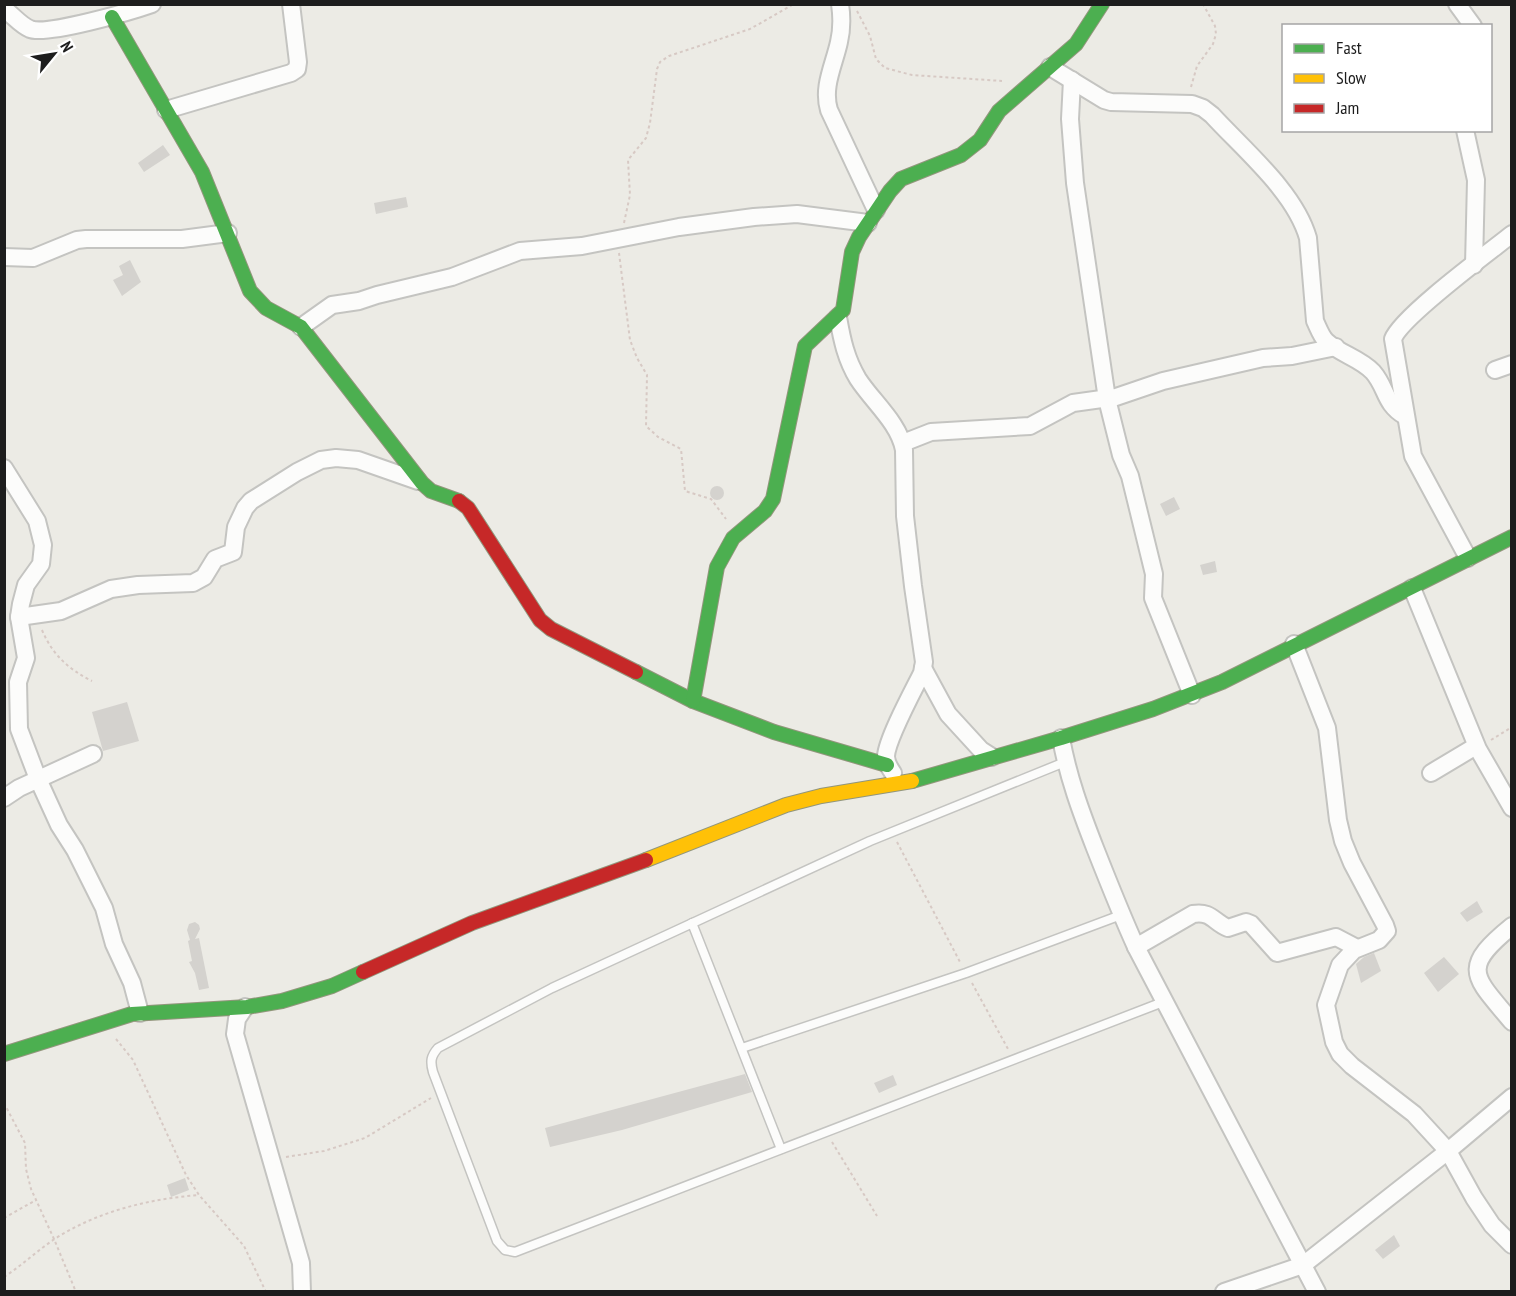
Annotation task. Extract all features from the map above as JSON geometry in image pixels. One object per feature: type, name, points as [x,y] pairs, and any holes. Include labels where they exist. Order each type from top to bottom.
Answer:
[{"type":"street","points":[[4,9],[26,26],[38,30],[112,16],[152,4]]},
{"type":"street","points":[[166,110],[291,73],[297,69],[291,4]]},
{"type":"street","points":[[840,4],[841,29],[826,90],[826,100],[872,216]]},
{"type":"street","points":[[693,701],[717,567],[723,552],[736,533],[768,510],[773,499],[805,346],[843,310],[852,252],[872,216],[901,179],[962,155],[980,140],[999,111],[1076,44],[1102,4]]},
{"type":"street","points":[[1457,4],[1472,24]]},
{"type":"street","points":[[112,16],[202,172],[250,291],[266,308],[301,327],[422,483],[431,491],[465,505],[528,602],[545,624],[615,663],[693,701],[774,732],[887,765],[901,784]]},
{"type":"street","points":[[1050,67],[1104,100],[1192,104],[1212,115],[1284,193],[1296,210],[1308,238],[1315,321],[1326,341],[1370,370],[1393,408],[1405,416]]},
{"type":"street","points":[[1072,80],[1070,119],[1075,183],[1107,399],[1121,455],[1130,476],[1154,574],[1153,598],[1192,695]]},
{"type":"street","points":[[1465,132],[1476,180],[1474,265]]},
{"type":"street","points":[[301,327],[332,305],[359,301],[452,277],[520,251],[582,246],[723,220],[797,214],[872,216]]},
{"type":"street","points":[[4,257],[33,258],[77,240],[86,239],[182,239],[228,233]]},
{"type":"street","points":[[1468,558],[1413,456],[1393,346],[1395,333],[1412,315],[1512,234]]},
{"type":"street","points":[[838,317],[844,350],[850,365],[903,443],[905,516],[924,668],[888,745],[887,765]]},
{"type":"street","points":[[903,443],[931,432],[1030,426],[1073,403],[1116,398],[1163,381],[1263,358],[1292,356],[1336,347]]},
{"type":"street","points":[[1495,370],[1512,364]]},
{"type":"street","points":[[20,617],[71,608],[111,589],[138,585],[186,584],[200,580],[215,559],[233,552],[236,527],[251,501],[321,460],[336,458],[357,460],[422,483]]},
{"type":"street","points":[[4,468],[37,520],[43,545],[41,564],[26,585],[20,617],[26,658],[18,682],[19,729],[59,825],[75,850],[104,908],[114,944],[132,983],[140,1013]]},
{"type":"street","points":[[6,1052],[140,1013],[245,1007],[282,1001],[332,986],[472,923],[650,859],[786,805],[821,796],[901,784],[1061,738],[1192,695],[1512,537]]},
{"type":"street","points":[[1412,588],[1477,747],[1512,808]]},
{"type":"street","points":[[1294,644],[1327,728],[1338,820],[1343,841],[1387,931],[1382,938],[1357,948],[1340,965],[1327,1001],[1328,1019],[1337,1050],[1352,1066],[1414,1114],[1448,1151],[1492,1225],[1512,1245]]},
{"type":"street","points":[[924,668],[948,714],[981,750],[992,758]]},
{"type":"street","points":[[1061,738],[1065,762],[1075,794],[1121,915],[1163,1002],[1317,1292]]},
{"type":"street","points":[[1431,772],[1477,747]]},
{"type":"street","points":[[4,798],[19,788],[93,754]]},
{"type":"street","points":[[1136,946],[1193,914],[1199,913],[1211,916],[1228,928],[1246,922],[1251,924],[1278,953],[1330,937],[1341,938],[1357,948]]},
{"type":"street","points":[[1512,926],[1485,950],[1477,964],[1477,973],[1481,983],[1512,1022]]},
{"type":"street","points":[[245,1007],[237,1019],[235,1034],[301,1263],[302,1292]]},
{"type":"street","points":[[1224,1292],[1304,1265],[1448,1151],[1512,1096]]},
{"type":"lane","points":[[1065,762],[892,832],[692,923],[552,988],[438,1048],[432,1055],[430,1063],[497,1241],[501,1247],[515,1252],[1163,1002]]},
{"type":"lane","points":[[742,1048],[966,973],[1121,915]]},
{"type":"lane","points":[[692,923],[781,1149]]},
{"type":"path","points":[[736,533],[711,499],[685,491],[681,449],[658,437],[646,426],[647,375],[630,340],[619,238],[630,195],[628,159],[646,138],[660,62],[669,56],[750,29],[794,4]]},
{"type":"path","points":[[851,4],[863,21],[876,59],[885,68],[912,75],[956,79],[1032,81]]},
{"type":"path","points":[[1192,104],[1190,90],[1192,77],[1216,34],[1215,26],[1203,4]]},
{"type":"path","points":[[37,615],[54,653],[75,673],[92,681]]},
{"type":"path","points":[[1477,747],[1512,727]]},
{"type":"path","points":[[892,832],[1013,1060]]},
{"type":"path","points":[[103,1023],[133,1060],[179,1162],[199,1195],[244,1246],[267,1292]]},
{"type":"path","points":[[271,1159],[324,1151],[355,1142],[391,1124],[440,1091]]},
{"type":"path","points":[[4,1104],[25,1143],[28,1181],[76,1292]]},
{"type":"path","points":[[826,1132],[878,1216]]},
{"type":"path","points":[[4,1277],[54,1239],[95,1218],[134,1204],[199,1195]]},
{"type":"path","points":[[4,1218],[36,1200]]},
{"type":"building","points":[[163,145],[170,155],[144,172],[138,163]]},
{"type":"building","points":[[406,197],[408,207],[376,214],[374,203]]},
{"type":"building","points":[[130,260],[141,282],[122,296],[113,280],[123,275],[119,266]]},
{"type":"building","points":[[717,486],[722,488],[724,493],[722,498],[717,500],[712,498],[710,493],[712,488]]},
{"type":"building","points":[[1174,497],[1180,509],[1166,516],[1160,504]]},
{"type":"building","points":[[1215,561],[1217,572],[1203,575],[1200,565]]},
{"type":"building","points":[[127,702],[139,741],[103,751],[92,712]]},
{"type":"building","points":[[1477,901],[1483,912],[1467,922],[1460,913]]},
{"type":"building","points":[[195,922],[200,929],[195,939],[199,938],[209,988],[199,990],[195,973],[189,962],[192,961],[187,930],[189,924]]},
{"type":"building","points":[[1374,953],[1381,971],[1361,983],[1356,964],[1364,957]]},
{"type":"building","points":[[1444,957],[1459,974],[1438,992],[1424,973]]},
{"type":"building","points":[[745,1074],[752,1092],[622,1130],[550,1147],[545,1128]]},
{"type":"building","points":[[893,1075],[897,1085],[879,1093],[874,1083]]},
{"type":"building","points":[[185,1178],[189,1190],[171,1197],[167,1185]]},
{"type":"building","points":[[1394,1235],[1400,1246],[1383,1259],[1375,1250]]},
{"type":"traffic: fast","points":[[693,701],[717,567],[733,538],[765,511],[773,499],[805,346],[843,310],[852,252],[859,237],[890,191],[901,179],[961,155],[980,140],[999,111],[1076,44],[1102,4]]},
{"type":"traffic: fast","points":[[112,17],[202,172],[250,291],[266,308],[301,327],[422,483],[431,491],[459,501]]},
{"type":"traffic: fast","points":[[912,781],[1153,709],[1222,682],[1512,537]]},
{"type":"traffic: fast","points":[[636,672],[693,701],[774,732],[887,765]]},
{"type":"traffic: fast","points":[[4,1054],[132,1014],[247,1007],[282,1001],[332,986],[363,972]]},
{"type":"traffic: slow","points":[[646,860],[786,805],[821,796],[912,781]]},
{"type":"traffic: jam","points":[[459,501],[468,508],[540,620],[551,629],[636,672]]},
{"type":"traffic: jam","points":[[363,972],[472,923],[646,860]]}]
